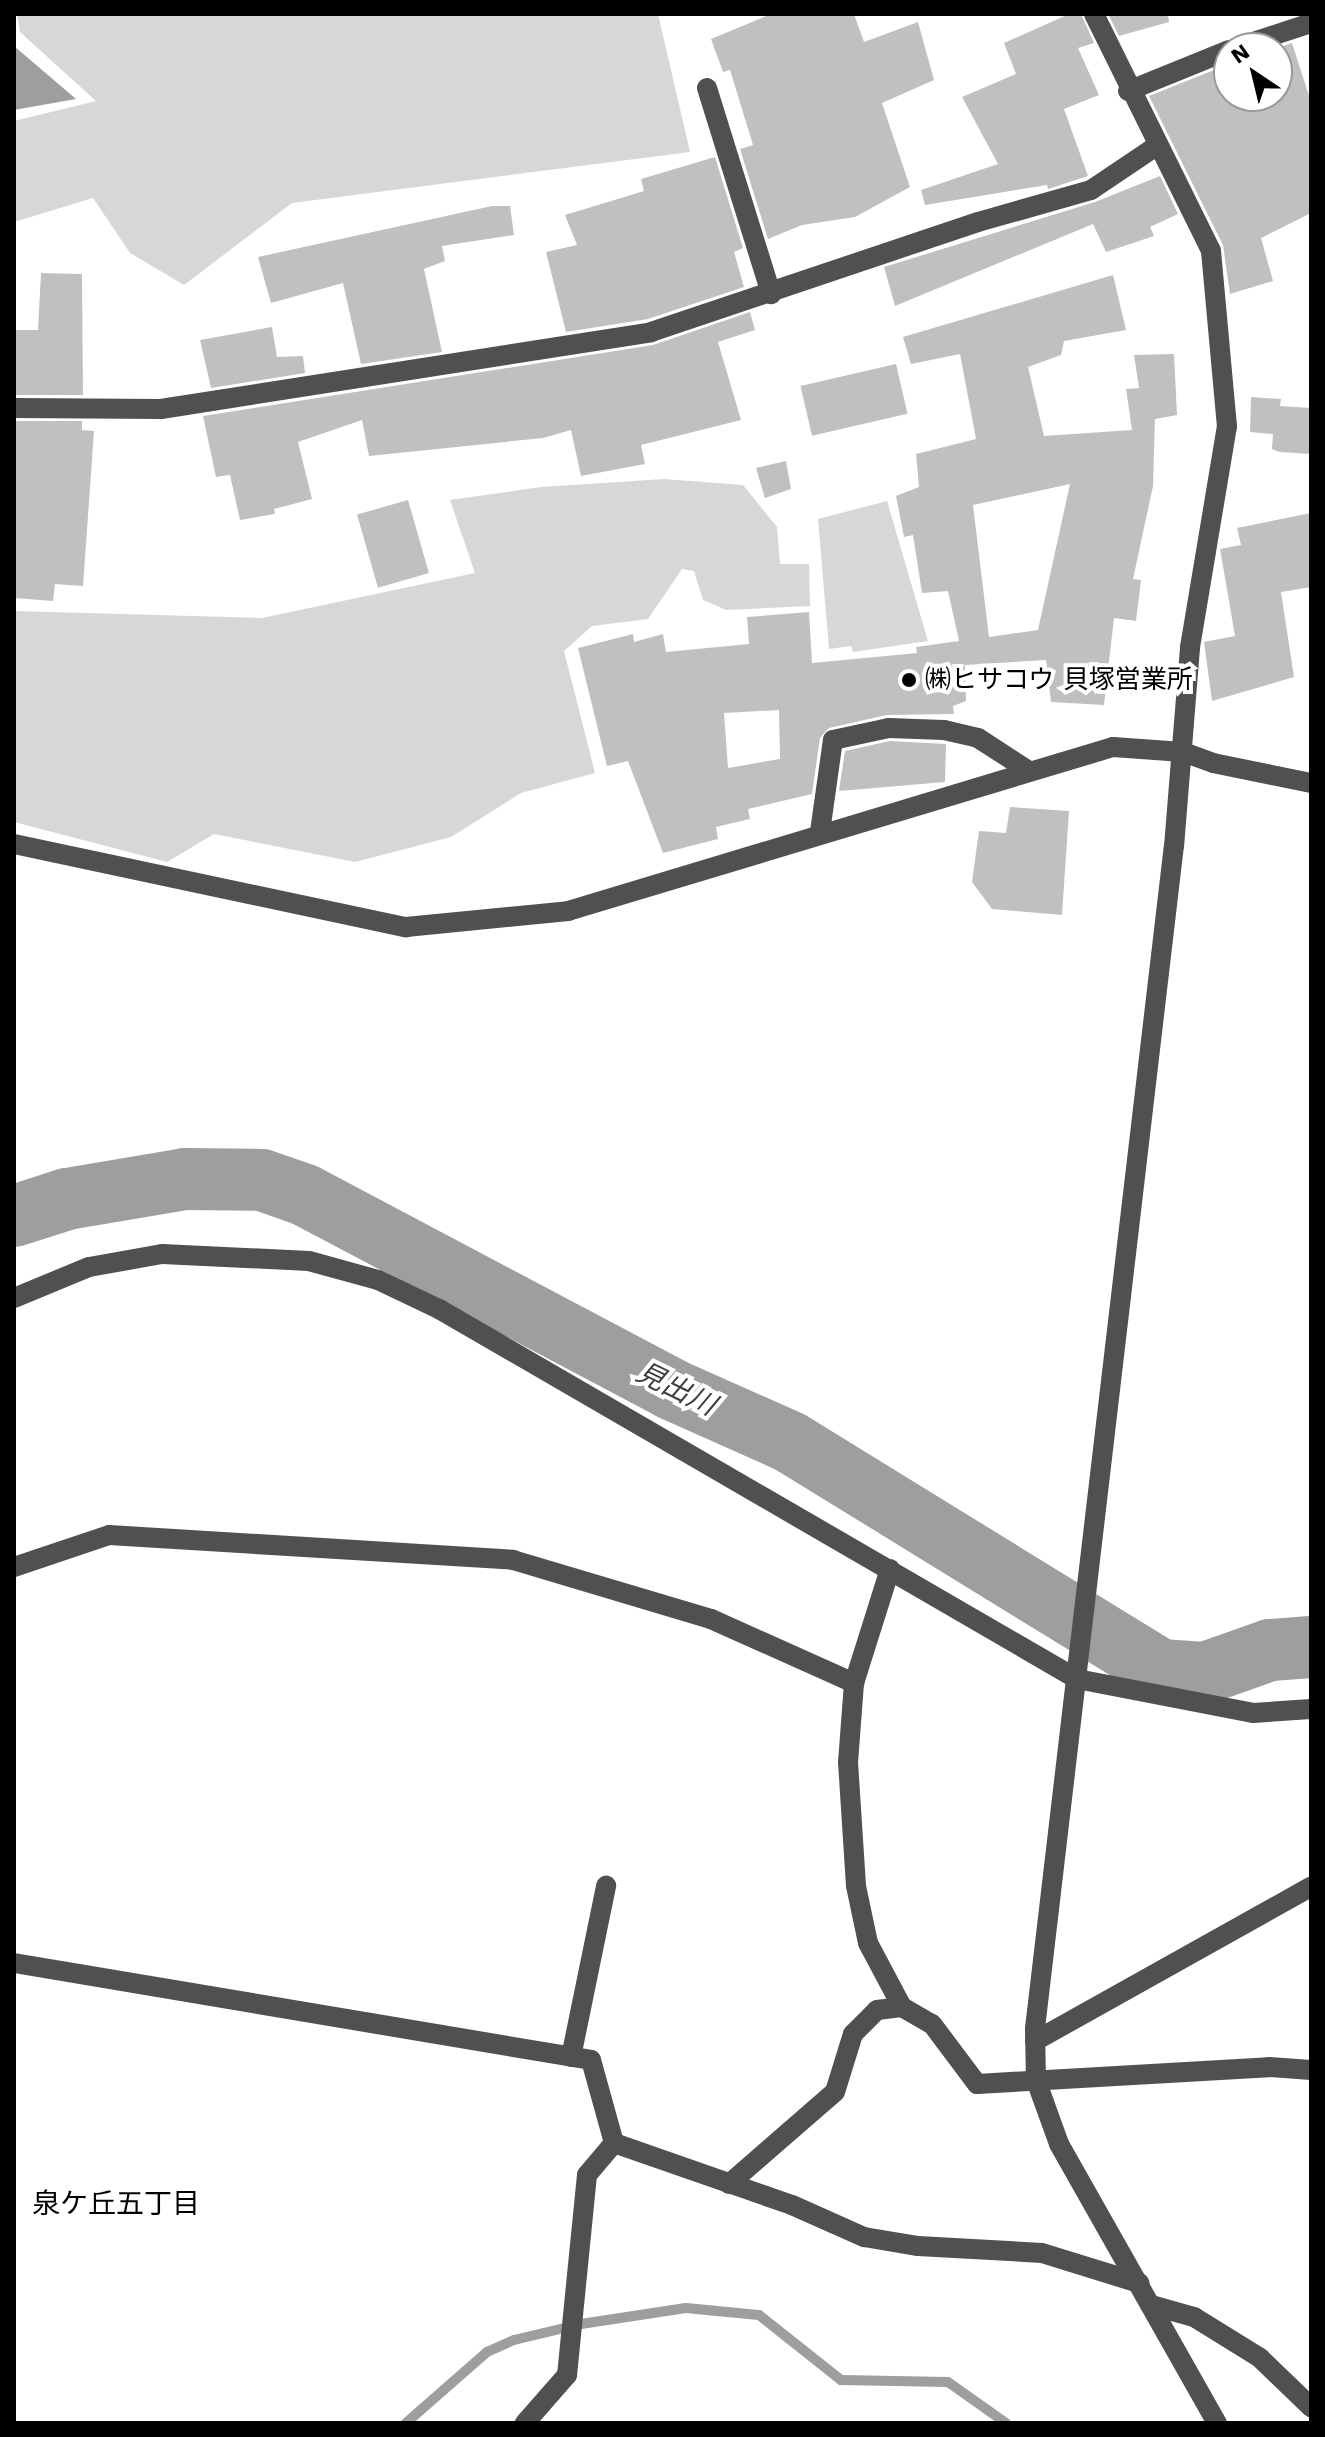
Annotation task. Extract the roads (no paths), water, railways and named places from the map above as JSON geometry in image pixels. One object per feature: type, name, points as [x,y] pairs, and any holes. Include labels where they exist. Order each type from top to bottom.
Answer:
[{"type":"street","points":[[1094,14],[1155,147],[1190,203],[1211,251],[1227,377],[1221,482],[1190,648],[1183,752],[1035,2041],[1036,2080],[1059,2144],[1217,2423]]},
{"type":"street","points":[[1284,32],[1311,23]]},
{"type":"street","points":[[1128,91],[1213,56]]},
{"type":"street","points":[[707,88],[771,294]]},
{"type":"street","points":[[14,408],[161,409],[651,332],[978,222],[1091,190],[1155,147]]},
{"type":"street","points":[[820,832],[833,740],[889,728],[944,730],[978,738],[1029,771]]},
{"type":"street","points":[[14,844],[406,927],[568,911],[820,832],[1113,747],[1183,752],[1213,763],[1311,783]]},
{"type":"street","points":[[14,1298],[89,1267],[162,1254],[309,1261],[378,1280],[439,1309],[1077,1679],[1253,1713],[1311,1709]]},
{"type":"street","points":[[14,1567],[109,1535],[513,1560],[711,1619],[854,1683]]},
{"type":"street","points":[[890,1569],[854,1683],[848,1762],[856,1886],[868,1943],[902,2007],[932,2024],[977,2084],[1269,2067],[1311,2070]]},
{"type":"street","points":[[571,2057],[606,1886]]},
{"type":"street","points":[[1035,2041],[1311,1887]]},
{"type":"street","points":[[14,1963],[591,2060],[614,2143]]},
{"type":"street","points":[[729,2184],[835,2092],[853,2034],[877,2010],[902,2007]]},
{"type":"street","points":[[614,2143],[864,2237],[918,2246],[1042,2253],[1139,2283]]},
{"type":"street","points":[[525,2423],[567,2375],[587,2175],[614,2143]]},
{"type":"street","points":[[1151,2305],[1194,2317],[1260,2358],[1311,2407]]},
{"type":"waterway","name":"見出川","points":[[14,1216],[67,1199],[185,1179],[262,1180],[305,1195],[671,1389],[790,1442],[1160,1670],[1205,1673],[1270,1650],[1311,1647]]},
{"type":"waterway","points":[[406,2423],[487,2352],[514,2340],[581,2324],[686,2308],[759,2315],[841,2380],[948,2382],[1006,2423]]},
{"type":"place","name":"㈱ヒサコウ 貝塚営業所","points":[[909,680]]},
{"type":"district","name":"泉ケ丘五丁目","points":[[116,2204]]}]
